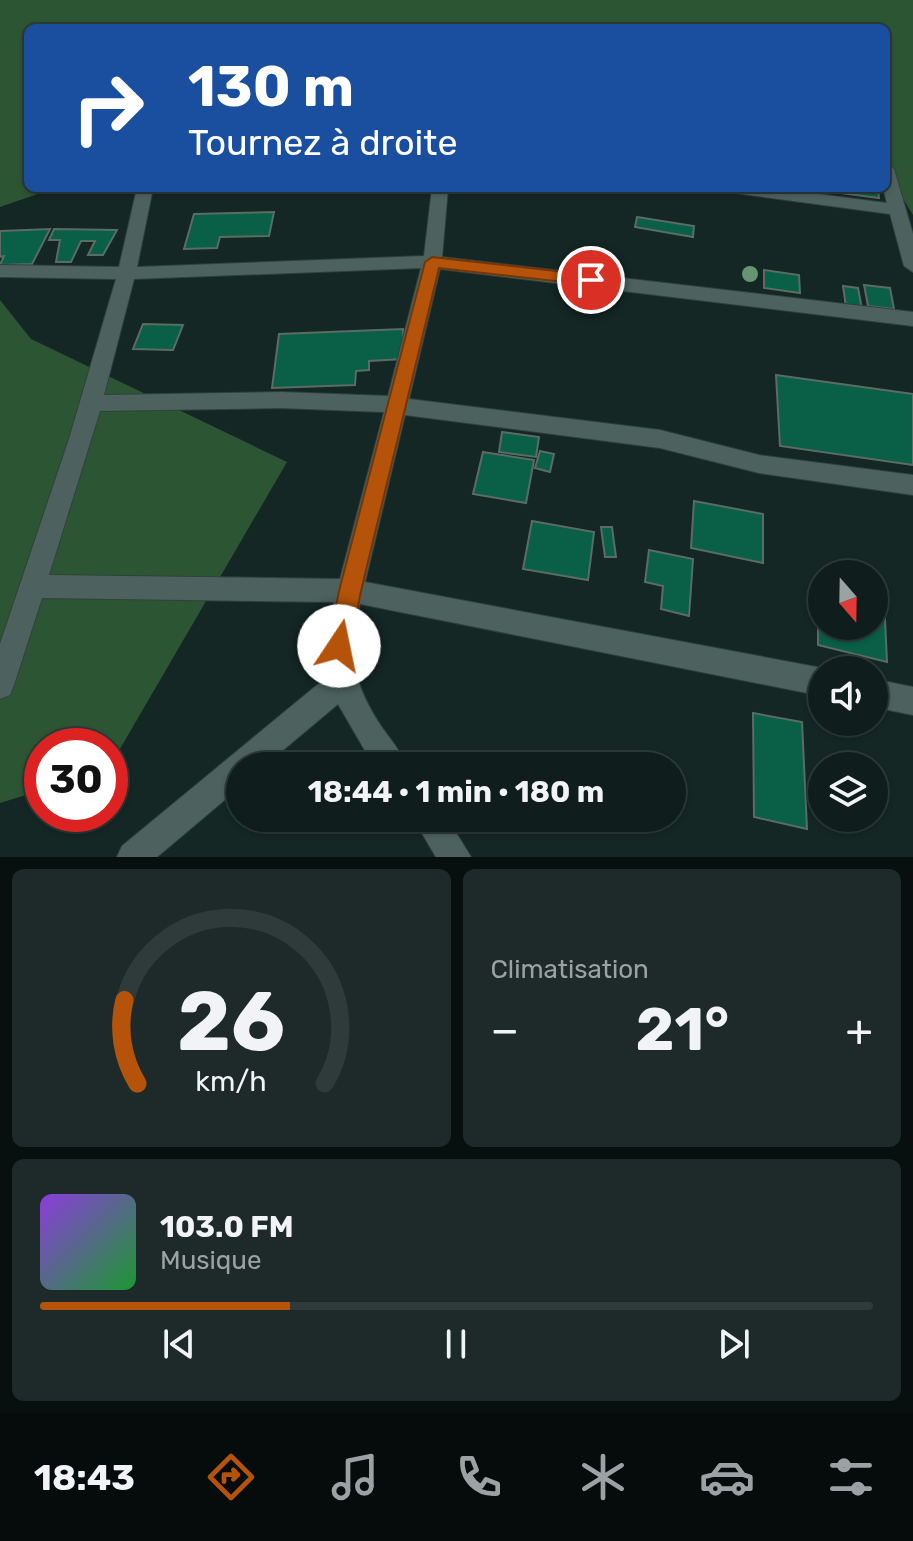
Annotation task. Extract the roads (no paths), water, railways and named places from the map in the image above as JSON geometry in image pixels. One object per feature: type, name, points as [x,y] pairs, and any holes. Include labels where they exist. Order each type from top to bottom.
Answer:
[{"type":"street","points":[[890,183],[913,266]]},
{"type":"street","points":[[0,685],[91,403],[129,273],[144,192]]},
{"type":"street","points":[[382,752],[363,724],[342,682],[339,646],[432,262],[440,192]]},
{"type":"street","points":[[765,192],[898,210]]},
{"type":"street","points":[[0,271],[129,273],[432,262],[913,319]]},
{"type":"street","points":[[91,403],[281,400],[398,406],[660,439],[759,464],[913,485]]},
{"type":"street","points":[[32,586],[350,591],[808,679]]},
{"type":"street","points":[[133,857],[342,682]]},
{"type":"street","points":[[888,696],[913,701]]},
{"type":"street","points":[[438,832],[455,857]]}]
